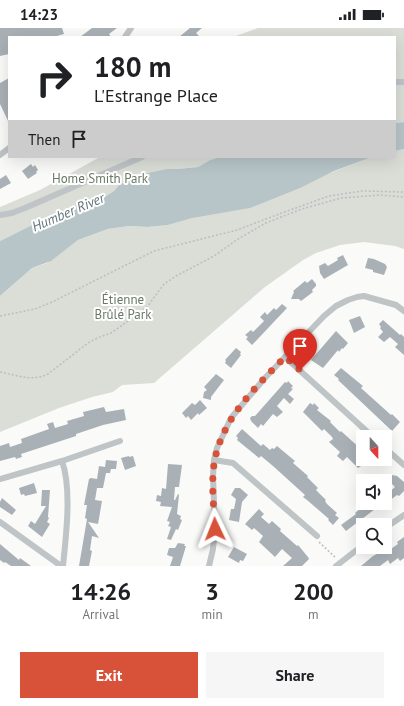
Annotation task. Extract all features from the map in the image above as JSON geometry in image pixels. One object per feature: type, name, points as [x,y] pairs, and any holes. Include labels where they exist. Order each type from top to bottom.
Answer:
[{"type":"street","points":[[0,155],[8,149]]},
{"type":"street","points":[[0,215],[12,213],[25,208],[140,158]]},
{"type":"street","points":[[209,566],[213,549],[215,529],[213,476],[214,460],[217,448],[231,418],[264,379],[324,316],[336,306],[356,297],[364,296],[396,305],[404,310]]},
{"type":"street","points":[[285,357],[365,430]]},
{"type":"street","points":[[0,479],[62,461],[120,441]]},
{"type":"street","points":[[392,454],[404,465]]},
{"type":"street","points":[[214,460],[233,463],[317,539]]},
{"type":"street","points":[[0,522],[62,566],[66,525],[67,480],[62,461]]},
{"type":"street","points":[[392,523],[404,515]]},
{"type":"street","points":[[336,566],[356,550]]},
{"type":"path","points":[[0,316],[35,309],[50,303],[154,251],[237,230],[330,196],[362,191],[404,192]]},
{"type":"path","points":[[0,372],[33,379],[48,374],[88,343],[111,332],[147,307],[164,284],[214,256],[266,224],[302,209],[341,198],[380,196],[404,197]]},
{"type":"path","points":[[317,539],[336,558]]},
{"type":"green space","points":[[258,28],[404,28],[404,122],[396,123],[396,36],[236,36]]},
{"type":"green space","name":"Étienne Brûlé Park","points":[[404,149],[404,249],[395,246],[364,242],[340,245],[316,253],[303,260],[265,287],[154,383],[122,385],[113,392],[59,408],[0,432],[0,296],[32,268],[47,263],[78,240],[108,229],[129,226],[148,227],[168,225],[317,178],[369,158],[396,158],[396,151]]},
{"type":"green space","name":"Home Smith Park","points":[[98,158],[217,158],[198,167],[167,169],[119,185],[114,191],[106,196],[98,196],[87,200],[0,241],[0,207],[40,190]]},
{"type":"water","points":[[404,122],[404,149],[396,151],[396,123]]},
{"type":"water","name":"Humber River","points":[[217,158],[369,158],[334,171],[300,188],[250,208],[192,218],[168,225],[148,227],[129,226],[108,229],[78,240],[51,261],[32,268],[0,296],[0,241],[87,200],[98,196],[106,196],[114,191],[119,185],[139,175],[167,169],[198,167]]},
{"type":"building","points":[[0,28],[62,28],[64,34],[57,36],[8,36],[8,54],[0,56]]},
{"type":"building","points":[[92,28],[117,28],[109,34],[110,36],[81,36]]},
{"type":"building","points":[[190,28],[202,28],[196,33],[199,36],[180,36]]},
{"type":"building","points":[[8,79],[8,121],[0,104],[0,83]]},
{"type":"building","points":[[31,164],[33,167],[35,165],[38,170],[36,172],[37,173],[28,179],[22,171]]},
{"type":"building","points":[[6,175],[11,183],[0,189],[0,179]]},
{"type":"building","points":[[343,255],[348,265],[324,279],[320,273],[319,266],[325,263],[328,266]]},
{"type":"building","points":[[368,258],[385,264],[387,267],[384,275],[365,268]]},
{"type":"building","points":[[312,279],[316,284],[312,290],[313,292],[301,301],[299,299],[291,299],[294,292],[293,291],[305,281],[307,283]]},
{"type":"building","points":[[282,304],[287,308],[252,345],[246,339],[248,337],[245,335],[251,330],[253,332],[264,321],[260,317],[265,312],[267,315],[274,308],[276,310]]},
{"type":"building","points":[[360,316],[365,327],[354,333],[349,320]]},
{"type":"building","points":[[383,320],[404,337],[404,355],[395,347],[398,344],[390,337],[384,342],[378,337],[383,332],[379,324]]},
{"type":"building","points":[[336,331],[348,343],[339,352],[338,350],[323,368],[311,360]]},
{"type":"building","points":[[236,348],[241,352],[241,355],[231,368],[225,363],[225,360]]},
{"type":"building","points":[[341,368],[363,386],[361,388],[400,422],[392,431],[334,375]]},
{"type":"building","points":[[216,374],[224,380],[211,397],[211,400],[203,398],[204,392],[207,390],[204,387]]},
{"type":"building","points":[[288,381],[293,386],[291,388],[293,389],[288,394],[294,399],[290,404],[284,398],[277,406],[283,412],[277,417],[273,414],[263,426],[261,424],[258,428],[250,418],[255,416],[285,382],[287,383]]},
{"type":"building","points":[[200,400],[207,408],[199,415],[198,413],[191,420],[188,416],[186,418],[182,413],[192,403],[195,405]]},
{"type":"building","points":[[310,403],[313,405],[314,403],[319,408],[317,410],[356,445],[356,466],[347,457],[343,461],[337,456],[340,452],[329,442],[333,439],[332,437],[324,429],[322,431],[303,412]]},
{"type":"building","points":[[104,407],[106,412],[124,409],[126,420],[103,425],[76,434],[76,436],[21,454],[22,457],[16,459],[15,457],[0,461],[0,446],[9,443],[10,447],[22,443],[21,439],[49,429],[47,424],[53,422],[55,428],[68,424],[67,421],[84,416],[83,412]]},
{"type":"building","points":[[242,429],[261,446],[263,444],[270,450],[277,446],[295,461],[293,463],[308,476],[307,477],[318,488],[316,490],[326,500],[325,501],[327,504],[337,513],[335,515],[339,518],[333,525],[328,520],[329,519],[303,497],[305,495],[273,466],[261,456],[259,458],[237,440],[238,438],[236,436]]},
{"type":"building","points":[[133,456],[136,466],[125,470],[121,458]]},
{"type":"building","points":[[106,460],[117,461],[116,469],[111,469],[110,473],[106,473],[103,488],[97,488],[95,500],[102,501],[98,524],[88,522],[99,538],[92,536],[90,550],[92,551],[89,566],[79,566],[87,519],[85,518],[87,505],[84,505],[89,479],[97,479],[99,466],[105,467]]},
{"type":"building","points":[[168,464],[182,465],[179,487],[175,487],[174,500],[178,494],[177,514],[181,516],[180,519],[182,520],[178,530],[176,529],[171,540],[167,539],[171,527],[168,526],[170,522],[167,521],[172,507],[160,506],[161,502],[156,501],[157,495],[161,496],[162,488],[166,489]]},
{"type":"building","points":[[392,475],[397,476],[404,482],[404,491],[399,496],[397,495],[392,499],[392,490],[395,487],[392,484]]},
{"type":"building","points":[[34,483],[37,493],[25,496],[24,494],[21,495],[19,488]]},
{"type":"building","points":[[235,488],[240,488],[248,495],[242,502],[239,522],[229,520],[231,509],[234,509],[236,499],[231,495]]},
{"type":"building","points":[[42,490],[50,490],[49,518],[47,522],[50,524],[42,537],[28,526],[31,521],[35,524],[46,506],[41,506]]},
{"type":"building","points":[[2,498],[16,510],[12,515],[0,507]]},
{"type":"building","points":[[259,509],[264,514],[261,517],[269,524],[272,521],[281,529],[280,531],[297,546],[298,545],[308,557],[309,559],[302,566],[283,566],[292,558],[282,549],[275,557],[259,542],[263,536],[254,528],[252,530],[245,524]]},
{"type":"building","points":[[359,510],[374,510],[363,518],[356,518],[356,523],[346,531],[341,525],[356,514],[355,513]]},
{"type":"building","points":[[404,537],[404,558],[400,561],[398,558],[390,564],[388,560],[380,566],[361,566],[377,554],[392,554],[392,548],[398,544],[397,542]]},
{"type":"building","points":[[178,543],[185,544],[184,546],[186,546],[180,566],[170,566],[173,557],[167,555],[169,548],[175,548]]},
{"type":"building","points":[[0,544],[19,560],[20,558],[31,566],[11,566],[5,562],[4,563],[0,560]]},
{"type":"building","points":[[234,547],[247,554],[243,561],[240,560],[239,563],[228,557]]},
{"type":"route","points":[[215,529],[213,476],[214,460],[217,448],[231,418],[285,357],[300,370]]}]
